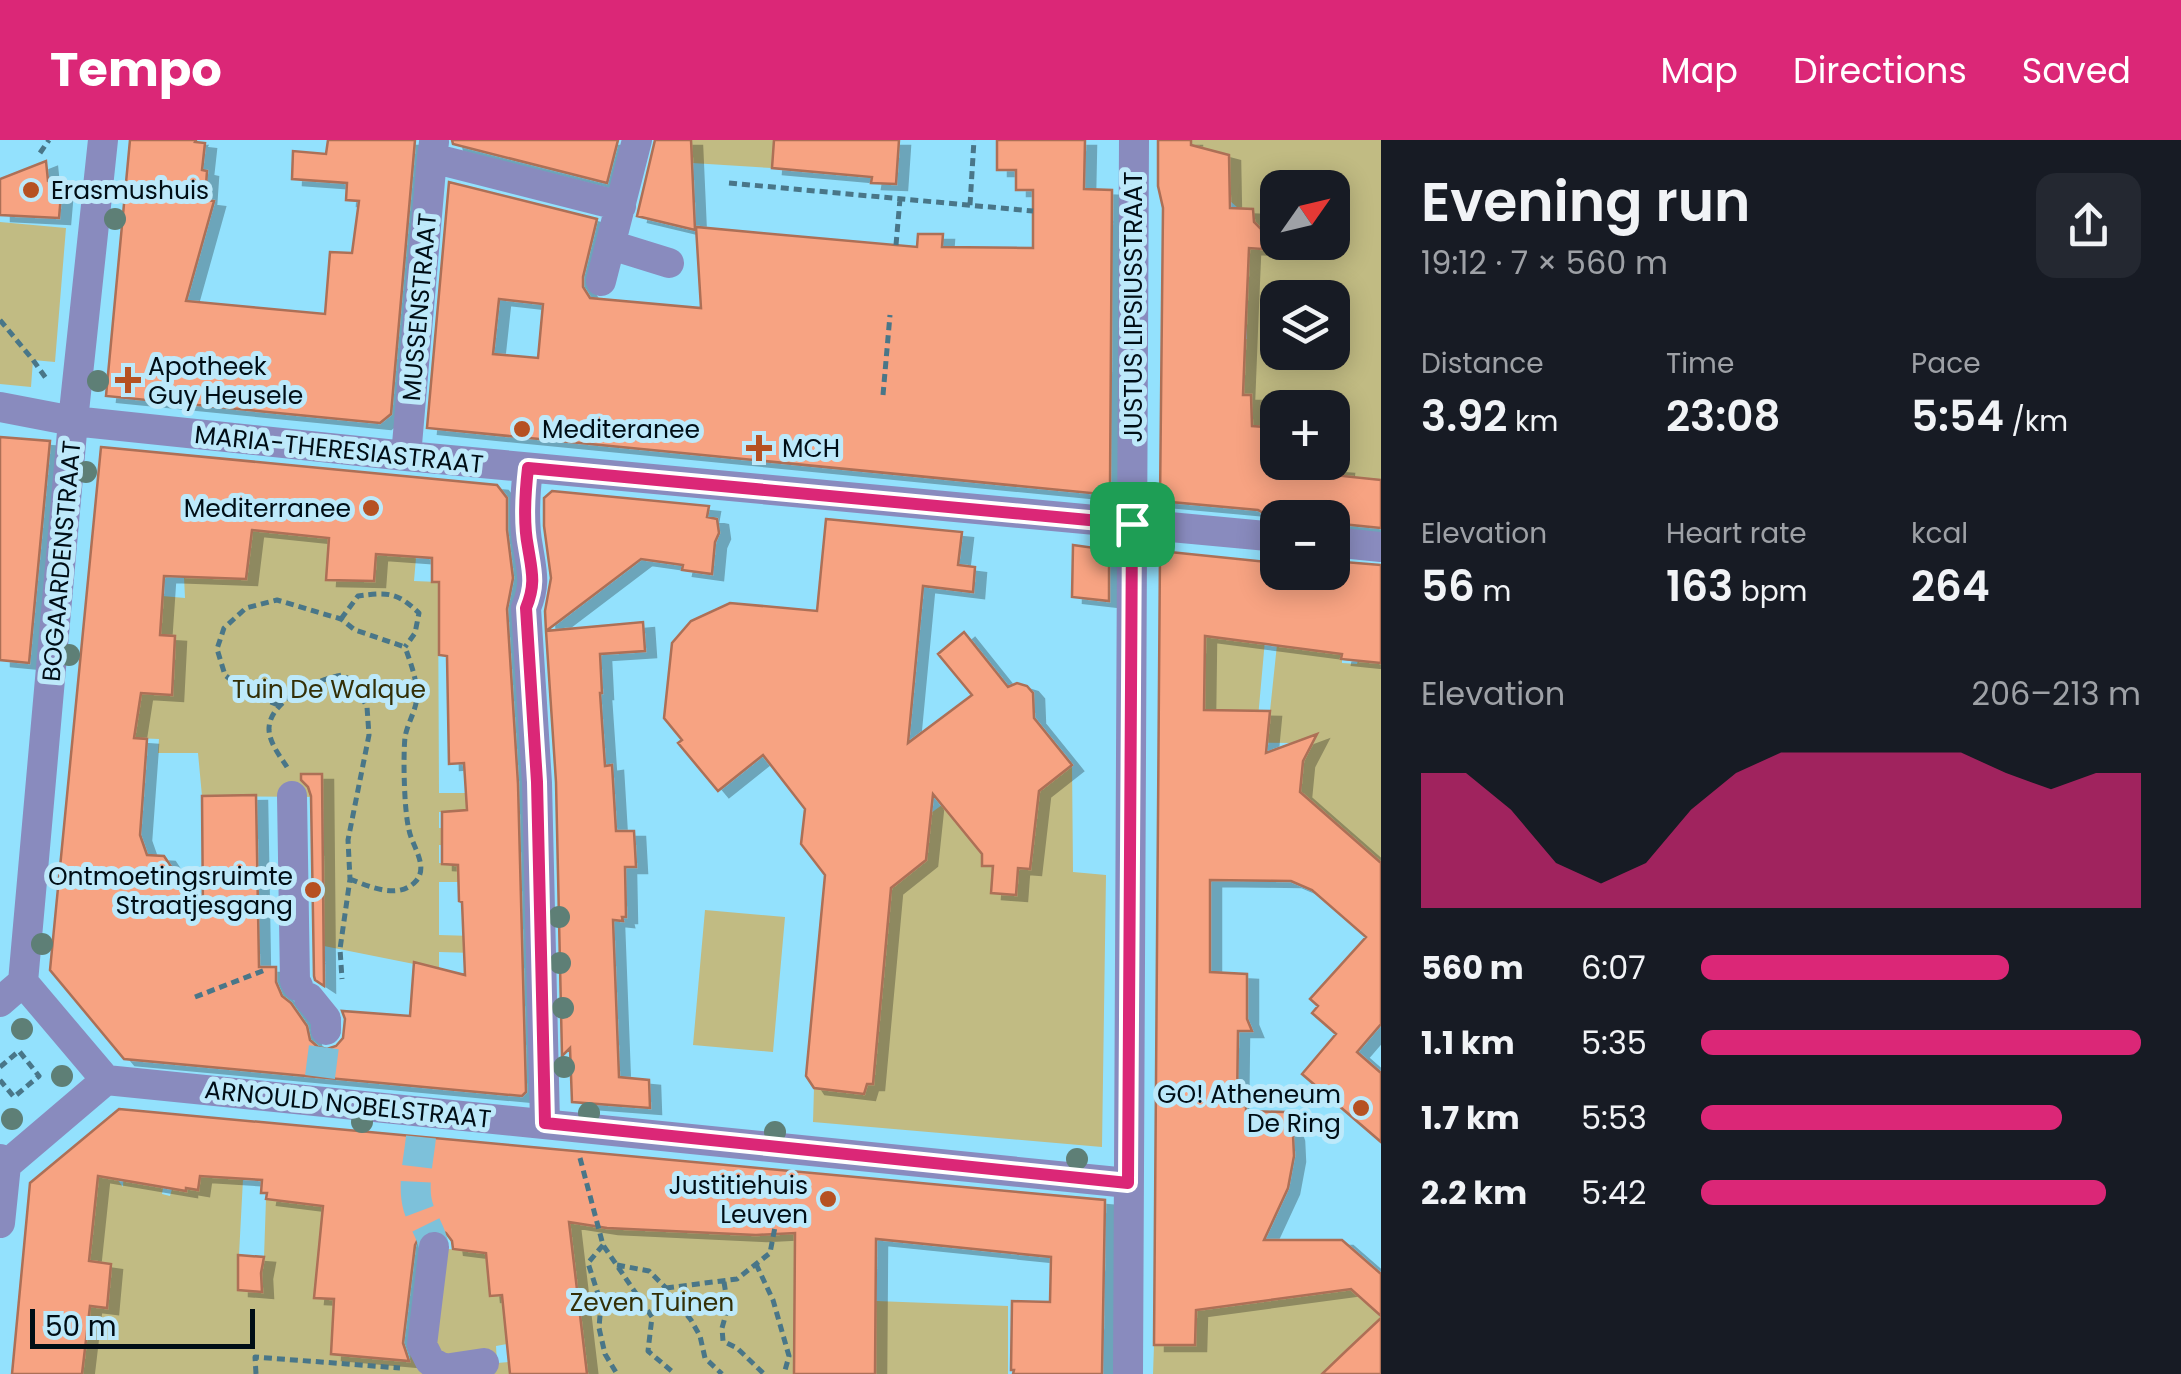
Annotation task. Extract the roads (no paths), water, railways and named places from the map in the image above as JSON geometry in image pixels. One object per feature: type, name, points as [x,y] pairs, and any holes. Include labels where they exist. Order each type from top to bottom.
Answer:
[{"type":"street","name":"BOGAARDENSTRAAT","points":[[12,992],[102,140]]},
{"type":"street","points":[[602,281],[637,140]]},
{"type":"street","name":"JUSTUS LIPSIUSSTRAAT","points":[[1128,1374],[1134,140]]},
{"type":"street","name":"MUSSENSTRAAT","points":[[406,456],[433,149],[621,206]]},
{"type":"street","points":[[611,245],[669,263]]},
{"type":"street","name":"MARIA-THERESIASTRAAT","points":[[0,407],[73,422],[406,456],[1260,535]]},
{"type":"street","points":[[528,468],[526,526],[534,590],[526,608],[537,782],[545,1123]]},
{"type":"street","points":[[1350,544],[1381,547]]},
{"type":"street","points":[[292,796],[301,981],[326,1019],[326,1030]]},
{"type":"street","points":[[0,1222],[3,1162],[106,1080],[12,992]]},
{"type":"street","name":"ARNOULD NOBELSTRAAT","points":[[106,1080],[316,1089],[422,1124],[545,1123],[1128,1183]]},
{"type":"street","points":[[434,1247],[422,1345],[430,1361],[444,1369],[484,1362]]},
{"type":"tunnel","points":[[320,1077],[326,1030]]},
{"type":"tunnel","points":[[421,1137],[416,1194],[434,1247]]},
{"type":"place","name":"Erasmushuis","points":[[31,190]]},
{"type":"place","name":"Apotheek Guy Heusele","points":[[128,380]]},
{"type":"place","name":"Mediteranee","points":[[522,429]]},
{"type":"place","name":"MCH","points":[[759,448]]},
{"type":"place","name":"Mediterranee","points":[[371,508]]},
{"type":"place","name":"Ontmoetingsruimte Straatjesgang","points":[[313,890]]},
{"type":"place","name":"GO! Atheneum De Ring","points":[[1361,1108]]},
{"type":"place","name":"Justitiehuis Leuven","points":[[828,1199]]},
{"type":"park label","name":"Tuin De Walque","points":[[329,689]]},
{"type":"park label","name":"Zeven Tuinen","points":[[652,1302]]}]
